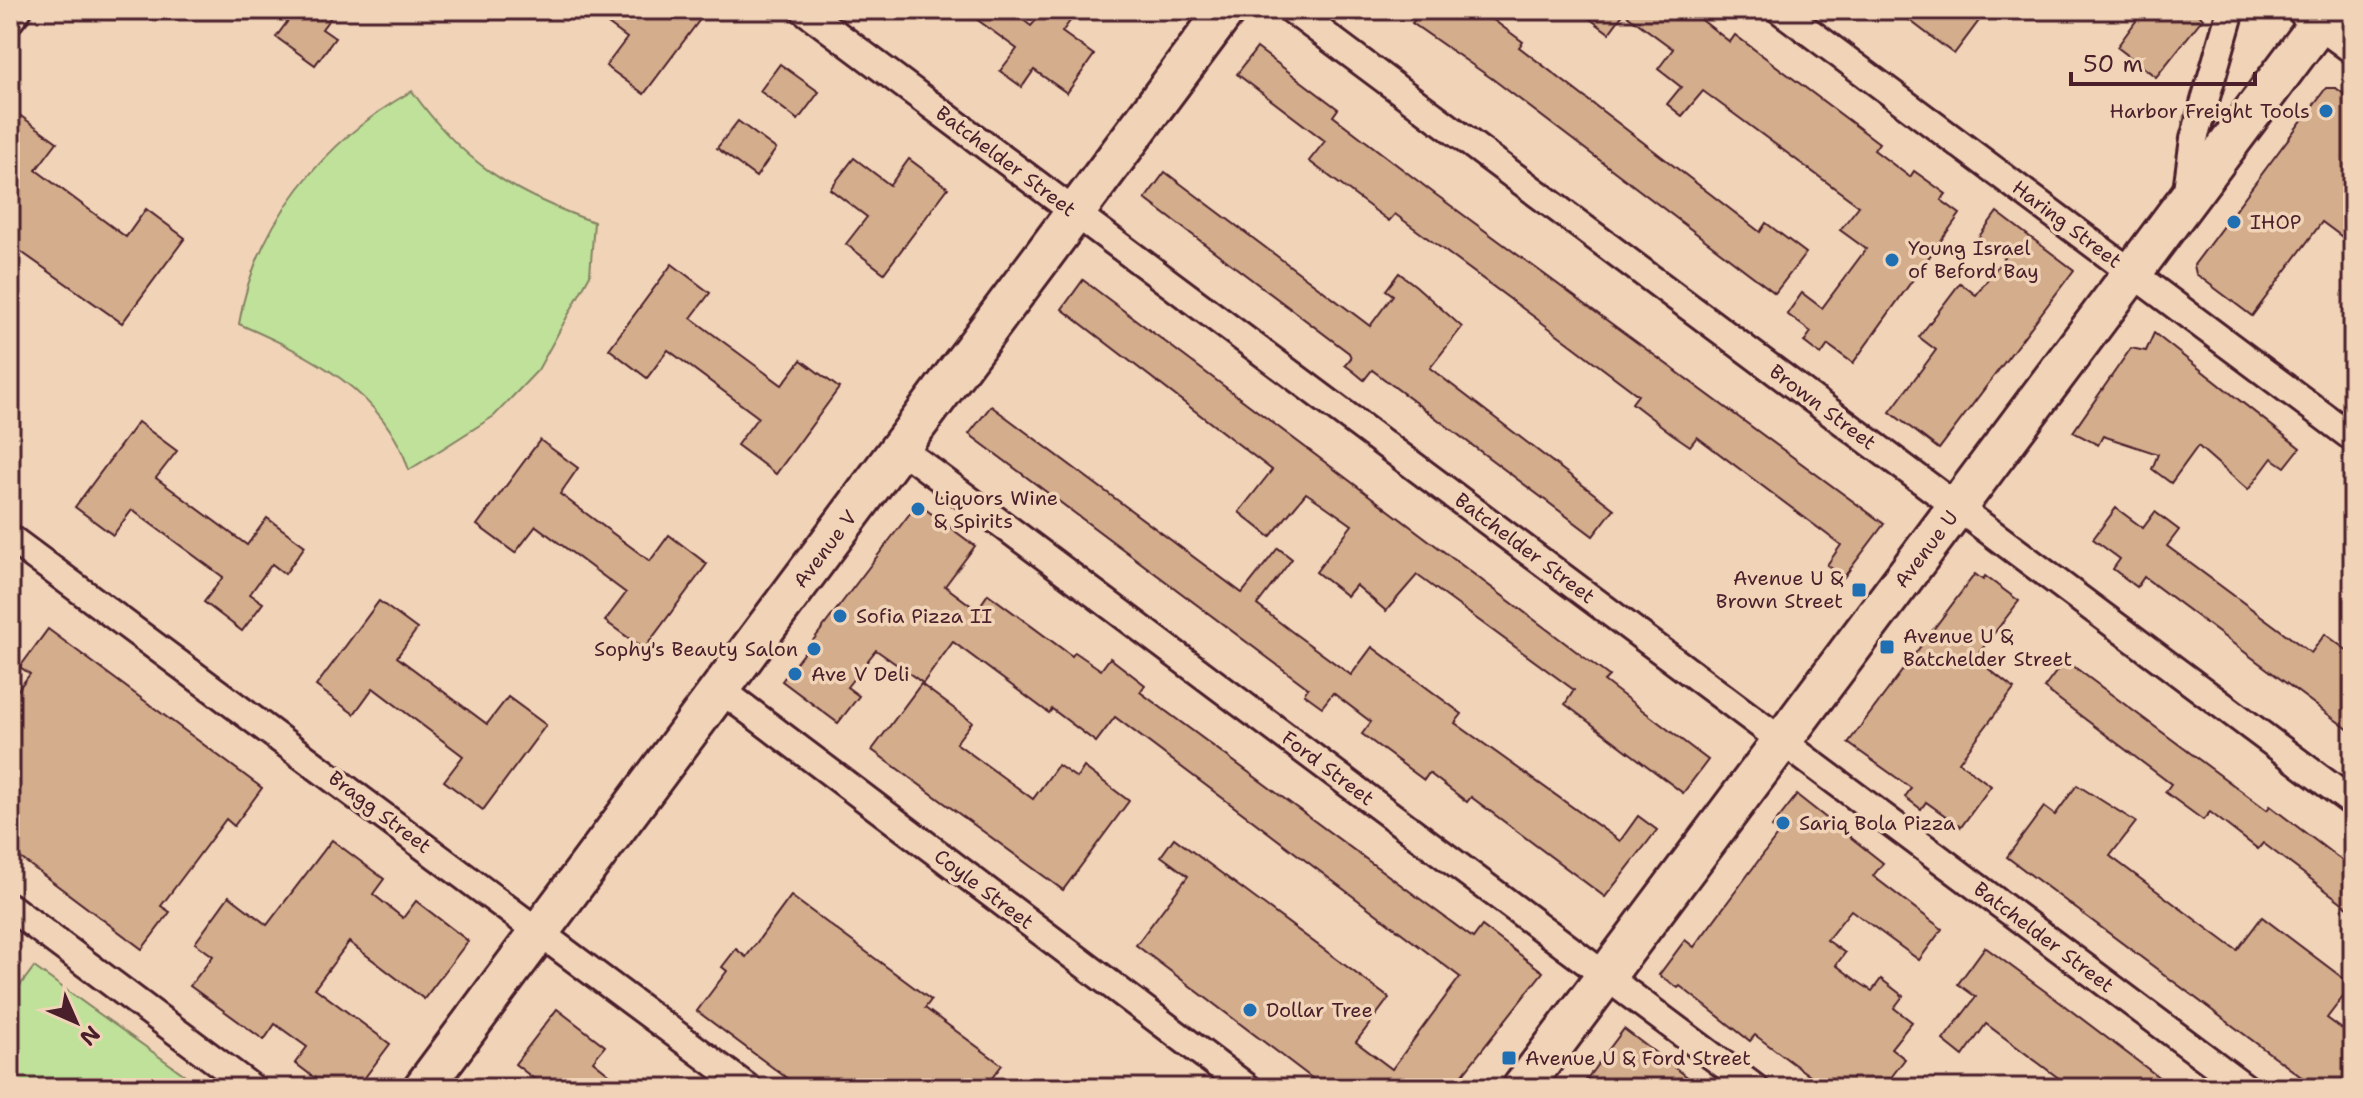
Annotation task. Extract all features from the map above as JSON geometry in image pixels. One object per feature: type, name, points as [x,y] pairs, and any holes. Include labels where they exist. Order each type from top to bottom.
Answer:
[{"type":"main road","name":"Avenue V","points":[[423,1088],[1226,10]]},
{"type":"main road","name":"Avenue U","points":[[1522,1088],[2185,204],[2320,13]]},
{"type":"main road","points":[[2320,13],[2353,43]]},
{"type":"street","points":[[10,20],[18,10]]},
{"type":"street","name":"Batchelder Street","points":[[804,10],[2246,1088]]},
{"type":"street","name":"Brown Street","points":[[1292,10],[2353,803]]},
{"type":"street","name":"Haring Street","points":[[1780,10],[2353,438]]},
{"type":"street","points":[[2185,204],[2194,139],[2231,10]]},
{"type":"street","name":"Ford Street","points":[[900,448],[1755,1088]]},
{"type":"street","name":"Bragg Street","points":[[10,538],[748,1088]]},
{"type":"street","name":"Coyle Street","points":[[720,689],[1248,1088]]},
{"type":"street","points":[[10,907],[252,1088]]},
{"type":"green space","points":[[412,91],[450,138],[491,173],[538,199],[594,222],[590,275],[538,370],[494,416],[409,470],[382,418],[363,397],[317,363],[239,324],[247,287],[261,252],[299,188],[351,134]]},
{"type":"green space","points":[[34,967],[203,1088],[10,1088],[10,999]]},
{"type":"building","points":[[296,10],[336,10],[322,29],[335,38],[315,65],[276,37]]},
{"type":"building","points":[[589,10],[707,10],[644,94],[606,66],[627,38]]},
{"type":"building","points":[[964,10],[1010,10],[1031,26],[1045,10],[1078,10],[1062,32],[1094,55],[1067,93],[1034,70],[1022,87],[1000,71],[1017,49]]},
{"type":"building","points":[[1423,10],[1480,10],[1523,42],[1519,47],[1760,232],[1766,223],[1806,253],[1775,293],[1494,80],[1412,23]]},
{"type":"building","points":[[1578,10],[1689,10],[1730,42],[1735,35],[1879,143],[1874,150],[1910,177],[1914,171],[1946,194],[1941,200],[1960,214],[1853,363],[1828,345],[1821,355],[1804,342],[1811,332],[1787,314],[1802,293],[1822,308],[1866,249],[1840,230],[1859,206],[1703,91],[1682,116],[1667,104],[1681,87],[1658,69],[1673,49],[1624,13],[1609,33]]},
{"type":"building","points":[[1896,10],[1987,10],[1954,54]]},
{"type":"building","points":[[2144,10],[2192,10],[2203,18],[2156,77],[2117,47]]},
{"type":"building","points":[[1257,48],[1338,109],[1333,116],[1435,194],[1884,524],[1844,577],[1827,565],[1841,545],[1697,437],[1690,446],[1671,433],[1632,403],[1638,395],[1541,322],[1395,214],[1389,221],[1309,161],[1325,141],[1237,74]]},
{"type":"building","points":[[780,64],[819,92],[798,120],[760,91]]},
{"type":"building","points":[[2326,88],[2336,88],[2353,101],[2353,245],[2322,222],[2252,316],[2196,274],[2194,265]]},
{"type":"building","points":[[18,114],[57,142],[36,170],[126,237],[146,209],[185,238],[122,323],[10,244],[10,125]]},
{"type":"building","points":[[738,121],[776,149],[756,177],[717,148]]},
{"type":"building","points":[[854,158],[890,185],[909,159],[948,188],[884,273],[846,244],[867,217],[830,189]]},
{"type":"building","points":[[1165,172],[1370,326],[1393,295],[1386,290],[1399,273],[1416,286],[1462,327],[1430,368],[1614,509],[1593,536],[1372,370],[1364,380],[1345,365],[1351,358],[1349,353],[1145,199]]},
{"type":"building","points":[[1997,212],[2074,270],[1939,449],[1890,412],[1936,350],[1919,337],[1960,283],[1976,295],[2004,258],[1978,238]]},
{"type":"building","points":[[672,264],[710,293],[691,318],[782,385],[801,360],[839,388],[776,474],[737,445],[758,417],[668,350],[647,378],[609,349]]},
{"type":"building","points":[[1083,280],[1609,676],[1604,681],[1708,760],[1683,793],[1565,704],[1574,690],[1417,575],[1386,611],[1356,585],[1347,596],[1316,572],[1352,525],[1306,493],[1270,537],[1239,512],[1272,470],[1062,309]]},
{"type":"building","points":[[2154,333],[2300,448],[2285,467],[2272,458],[2248,490],[2198,446],[2171,483],[2152,469],[2158,454],[2103,436],[2098,445],[2073,432],[2131,348],[2146,351]]},
{"type":"building","points":[[991,406],[1242,593],[1278,548],[1292,559],[1257,605],[1291,631],[1351,675],[1372,647],[1462,714],[1455,723],[1620,841],[1638,816],[1657,830],[1605,897],[1471,797],[1467,802],[1429,773],[1424,780],[1362,734],[1371,722],[1333,693],[1322,707],[1304,694],[1308,688],[969,434]]},
{"type":"building","points":[[138,422],[177,451],[156,478],[247,545],[267,518],[305,546],[285,574],[272,564],[250,594],[263,603],[242,631],[204,602],[223,577],[132,510],[113,535],[75,507]]},
{"type":"building","points":[[540,440],[578,468],[560,494],[650,561],[669,535],[707,564],[644,649],[605,621],[626,593],[536,526],[515,553],[477,525]]},
{"type":"building","points":[[921,506],[975,546],[945,586],[977,610],[988,594],[1072,656],[1075,652],[1101,670],[1110,658],[1145,685],[1140,692],[1473,938],[1482,926],[1543,972],[1452,1088],[1325,1088],[1136,945],[1188,876],[1161,856],[1174,838],[1389,998],[1356,1042],[1392,1069],[1460,977],[1115,717],[1096,742],[1052,709],[1049,713],[953,642],[923,683],[876,650],[847,687],[859,696],[838,723],[782,681],[914,508]]},
{"type":"building","points":[[2116,508],[2143,528],[2155,512],[2179,530],[2167,546],[2311,653],[2325,634],[2353,655],[2353,733],[2144,577],[2137,587],[2113,569],[2120,559],[2093,539]]},
{"type":"building","points":[[1975,574],[1983,580],[1985,576],[2019,601],[1975,658],[2014,689],[1959,762],[1991,786],[1961,827],[1926,802],[1921,809],[1905,797],[1911,788],[1848,743]]},
{"type":"building","points":[[379,601],[417,629],[397,657],[487,724],[508,697],[546,725],[483,810],[444,781],[463,756],[373,688],[354,714],[316,686]]},
{"type":"building","points":[[48,629],[262,788],[234,826],[226,819],[161,906],[170,912],[142,949],[10,850],[10,700],[30,674],[20,667]]},
{"type":"building","points":[[2065,660],[2267,810],[2270,806],[2353,869],[2353,911],[2263,843],[2258,849],[2210,812],[2203,820],[2165,792],[2171,784],[2044,688]]},
{"type":"building","points":[[921,684],[972,722],[956,743],[1033,799],[1058,765],[1077,778],[1084,767],[1129,801],[1063,890],[872,750]]},
{"type":"building","points":[[2077,785],[2136,822],[2110,856],[2228,944],[2237,950],[2262,917],[2352,985],[2327,1018],[2353,1037],[2353,1088],[2316,1088],[2007,857],[2044,807],[2055,815]]},
{"type":"building","points":[[1797,795],[1883,863],[1873,876],[1942,929],[1919,960],[1851,910],[1827,940],[1845,953],[1836,965],[1857,981],[1872,991],[1881,979],[1903,996],[1894,1008],[1912,1022],[1891,1048],[1905,1059],[1883,1088],[1826,1088],[1755,1035],[1750,1041],[1680,986],[1678,988],[1659,975],[1685,940],[1694,947],[1779,833],[1772,827]]},
{"type":"building","points":[[332,840],[384,879],[373,894],[403,918],[416,901],[468,941],[424,999],[349,942],[315,988],[390,1044],[357,1088],[328,1088],[295,1063],[307,1047],[275,1024],[264,1040],[190,986],[213,956],[195,943],[229,896],[267,925]]},
{"type":"building","points":[[791,896],[931,1000],[925,1008],[1002,1065],[984,1088],[800,1088],[697,1011],[727,971],[722,967],[736,949],[746,957]]},
{"type":"building","points":[[1985,947],[2173,1088],[2072,1088],[1986,1024],[1963,1056],[1943,1040],[1976,997],[1958,984]]},
{"type":"building","points":[[557,1009],[605,1046],[593,1061],[627,1088],[546,1088],[515,1064]]},
{"type":"building","points":[[1624,1029],[1702,1088],[1580,1088]]},
{"type":"place","name":"Harbor Freight Tools","points":[[2326,111]]},
{"type":"place","name":"IHOP","points":[[2234,222]]},
{"type":"place","name":"Young Israel of Beford Bay","points":[[1892,260]]},
{"type":"place","name":"Liquors Wine & Spirits","points":[[918,509]]},
{"type":"place","name":"Avenue U & Brown Street","points":[[1859,590]]},
{"type":"place","name":"Sofia Pizza II","points":[[840,616]]},
{"type":"place","name":"Avenue U & Batchelder Street","points":[[1887,647]]},
{"type":"place","name":"Sophy's Beauty Salon","points":[[814,649]]},
{"type":"place","name":"Ave V Deli","points":[[795,674]]},
{"type":"place","name":"Sariq Bola Pizza","points":[[1783,823]]},
{"type":"place","name":"Dollar Tree","points":[[1250,1010]]},
{"type":"place","name":"Avenue U & Ford Street","points":[[1509,1058]]}]
